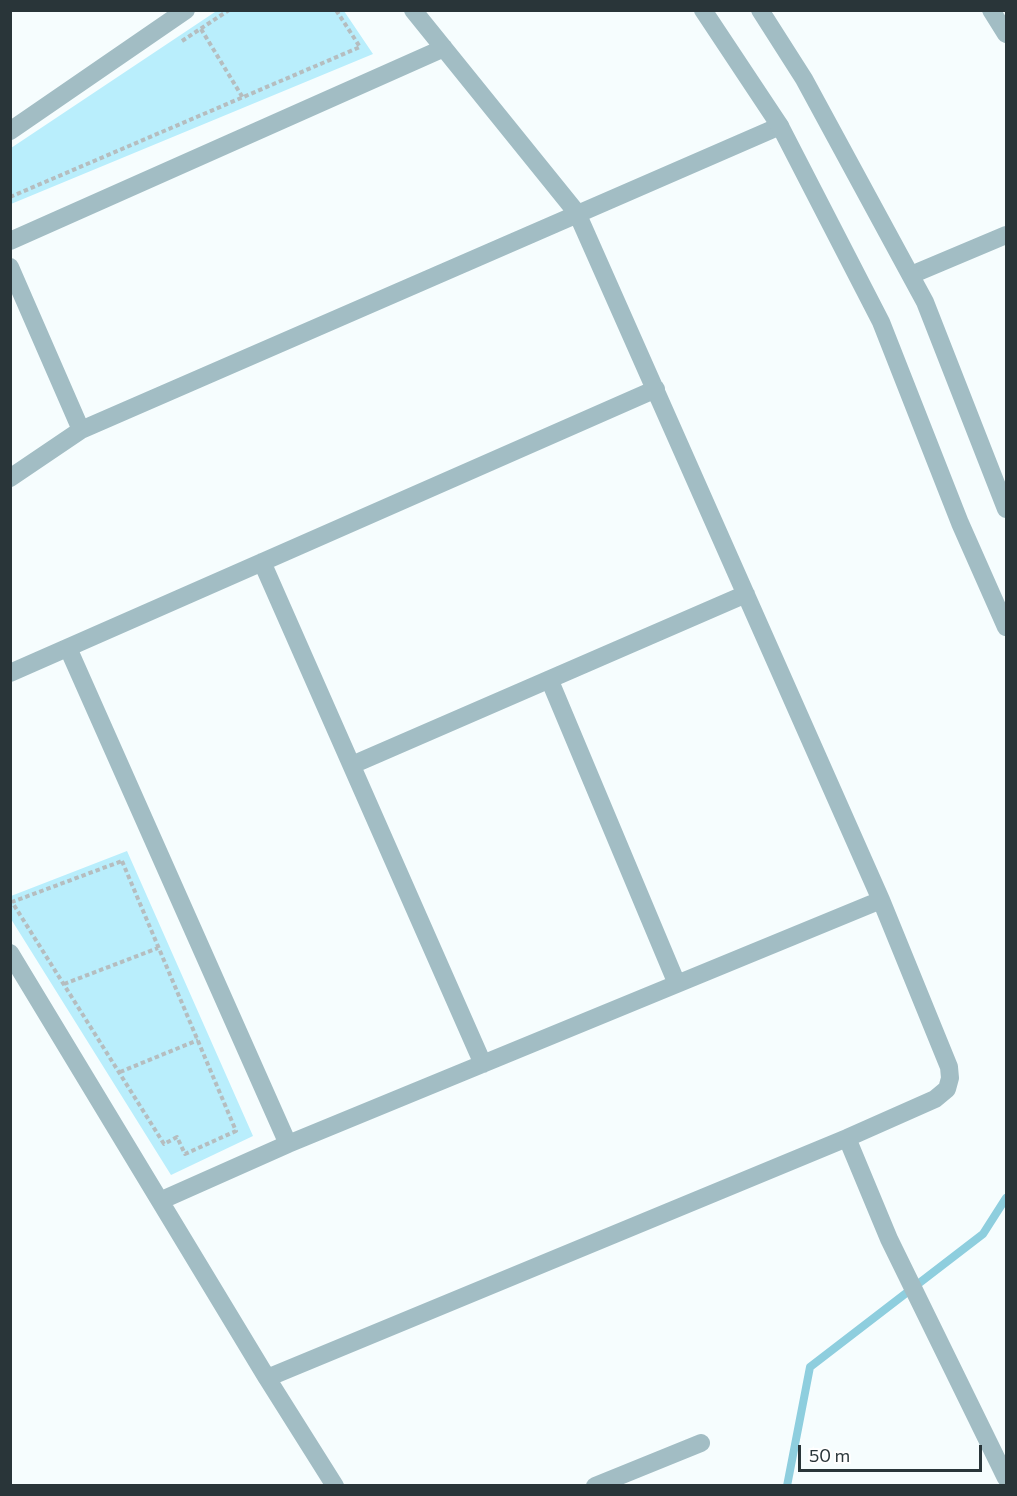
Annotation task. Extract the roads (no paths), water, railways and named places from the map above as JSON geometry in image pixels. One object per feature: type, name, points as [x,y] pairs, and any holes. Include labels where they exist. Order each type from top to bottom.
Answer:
[{"type":"street","points":[[10,130],[186,10]]},
{"type":"street","points":[[267,1378],[847,1138],[935,1099],[947,1089],[950,1078],[949,1067],[881,900],[577,213],[413,10]]},
{"type":"street","points":[[703,10],[780,126],[881,322],[960,523],[1006,627]]},
{"type":"street","points":[[760,10],[804,79],[925,302],[1006,509]]},
{"type":"street","points":[[991,10],[1006,34]]},
{"type":"street","points":[[10,241],[444,48]]},
{"type":"street","points":[[10,478],[81,430],[780,126]]},
{"type":"street","points":[[911,275],[1006,235]]},
{"type":"street","points":[[10,267],[81,430]]},
{"type":"street","points":[[10,673],[656,389]]},
{"type":"street","points":[[262,562],[483,1064]]},
{"type":"street","points":[[352,765],[746,594]]},
{"type":"street","points":[[68,648],[288,1144]]},
{"type":"street","points":[[550,681],[677,984]]},
{"type":"street","points":[[162,1200],[288,1144],[881,900]]},
{"type":"street","points":[[10,953],[162,1200],[267,1378],[335,1485]]},
{"type":"street","points":[[847,1138],[889,1239],[1006,1478]]},
{"type":"street","points":[[595,1485],[701,1443]]},
{"type":"waterway","points":[[787,1486],[810,1367],[983,1234],[1006,1198]]}]
